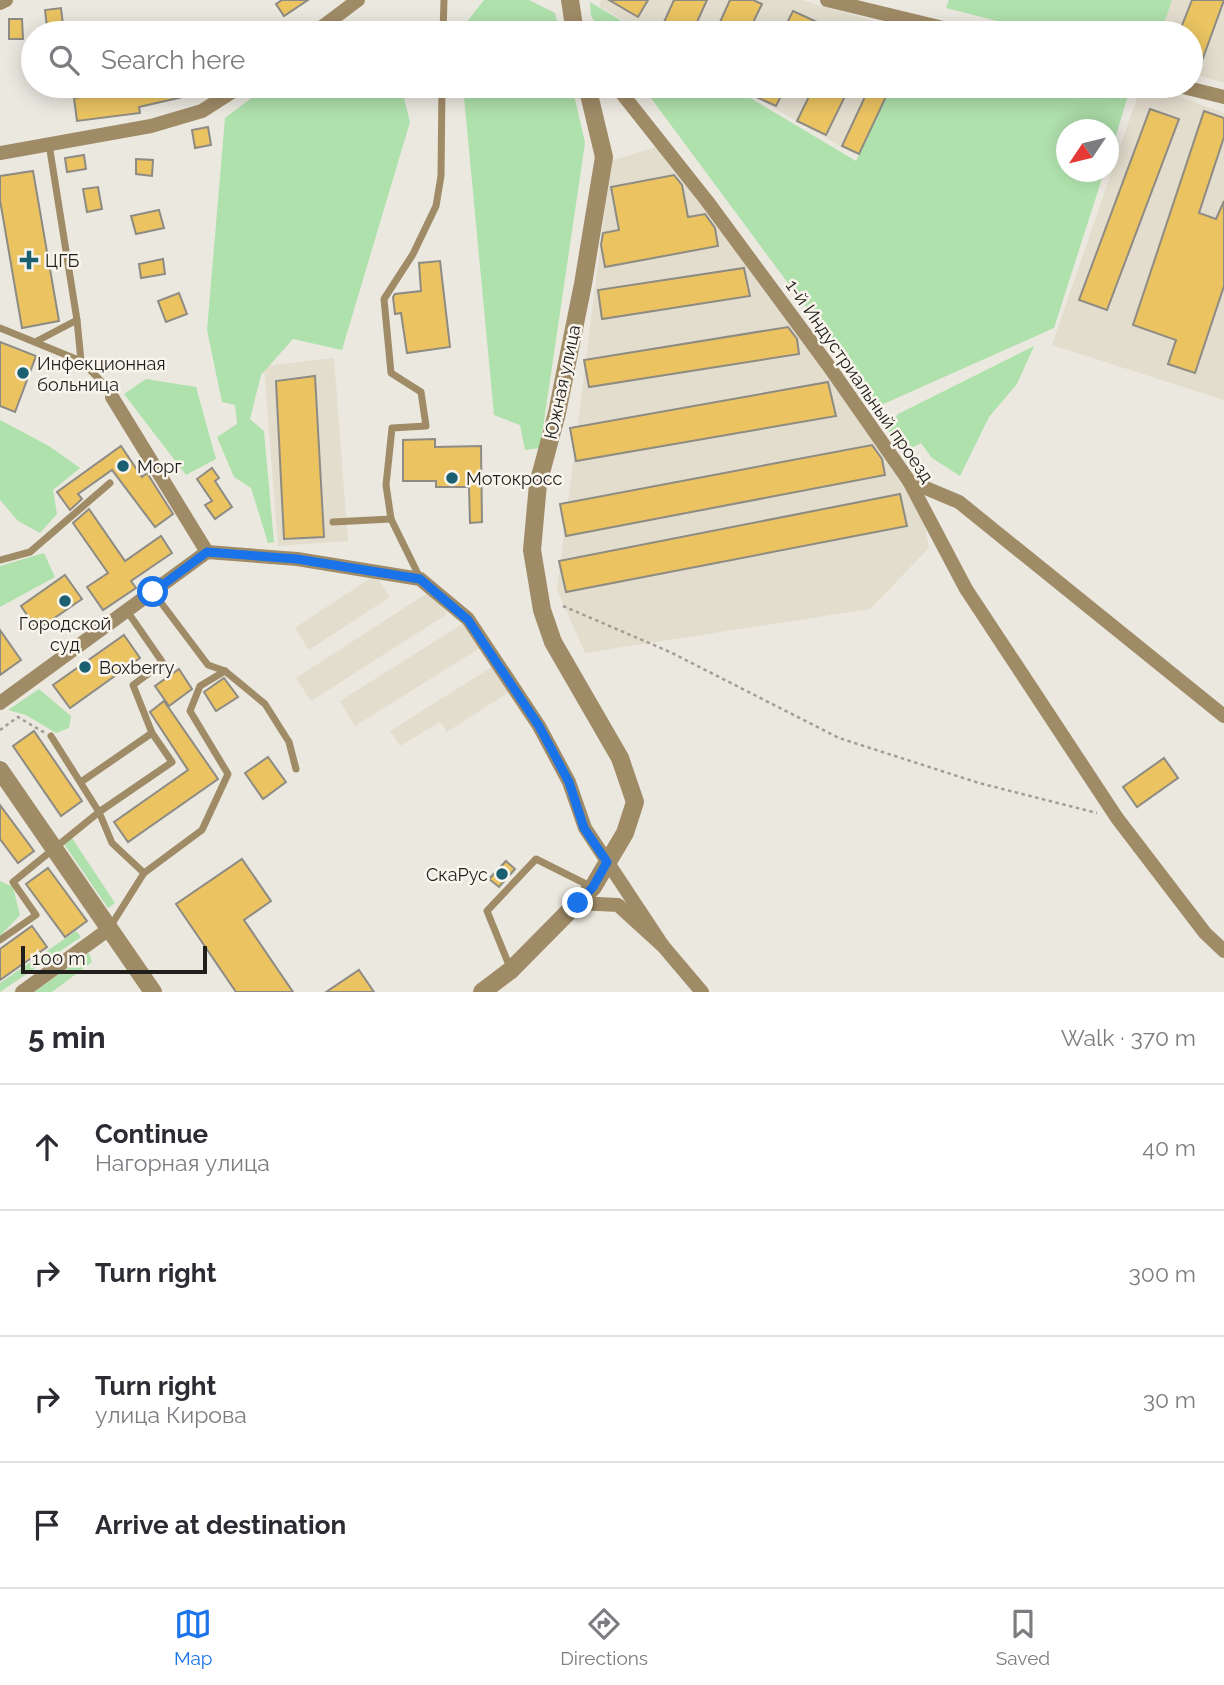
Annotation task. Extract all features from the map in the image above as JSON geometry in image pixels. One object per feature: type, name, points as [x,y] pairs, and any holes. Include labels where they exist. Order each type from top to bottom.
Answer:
[{"type":"street","points":[[0,3],[6,0]]},
{"type":"street","points":[[330,21],[358,0]]},
{"type":"street","points":[[570,0],[573,21]]},
{"type":"street","points":[[827,0],[914,21]]},
{"type":"street","points":[[1203,92],[1224,97]]},
{"type":"street","points":[[0,153],[163,122],[202,111],[222,98]]},
{"type":"street","name":"Южная улица","points":[[482,992],[511,970],[593,887],[625,833],[635,802],[620,758],[553,642],[542,610],[532,550],[538,484],[557,413],[583,284],[604,157],[590,98]]},
{"type":"street","name":"1-й Индустриальный проезд","points":[[625,98],[744,250],[909,481],[967,589],[1117,818],[1206,933],[1224,951]]},
{"type":"street","points":[[112,397],[207,552]]},
{"type":"street","points":[[909,481],[959,502],[1224,716]]},
{"type":"street","points":[[0,703],[207,552],[297,559],[420,579],[468,620],[539,726],[569,782],[584,828],[663,946],[702,992]]},
{"type":"street","points":[[0,770],[153,992]]},
{"type":"street","points":[[578,903],[618,905],[663,946]]},
{"type":"street","points":[[23,992],[109,929]]},
{"type":"lane","points":[[443,21],[444,0]]},
{"type":"lane","points":[[420,579],[391,519],[386,485],[392,428],[426,426],[421,392],[391,373],[384,299],[413,254],[436,206],[440,176],[442,98]]},
{"type":"lane","points":[[49,144],[81,361]]},
{"type":"lane","points":[[37,341],[77,320]]},
{"type":"lane","points":[[0,328],[81,361],[102,382]]},
{"type":"lane","points":[[0,560],[30,552],[110,483]]},
{"type":"lane","points":[[333,522],[391,519]]},
{"type":"lane","points":[[153,592],[208,665],[225,671],[265,704],[289,742],[296,769]]},
{"type":"lane","points":[[0,940],[36,915],[13,881],[55,850],[99,812],[172,762],[152,733],[133,685],[163,663],[127,611]]},
{"type":"lane","points":[[109,929],[144,873],[202,831],[228,774],[190,711],[200,687],[225,671]]},
{"type":"lane","points":[[81,782],[152,733]]},
{"type":"lane","points":[[51,736],[99,812],[112,843],[144,873]]},
{"type":"lane","points":[[511,970],[487,911],[536,859],[593,887]]},
{"type":"path","points":[[563,606],[670,652],[839,738],[979,783],[1117,818]]},
{"type":"path","points":[[0,730],[18,717],[51,736]]},
{"type":"shaded area","points":[[601,0],[802,0],[875,21],[625,21],[599,6]]},
{"type":"shaded area","points":[[1172,0],[1224,0],[1224,83],[1203,77],[1203,21],[1165,21]]},
{"type":"shaded area","points":[[757,98],[882,98],[856,155]]},
{"type":"shaded area","points":[[1137,98],[1183,98],[1224,113],[1224,400],[1052,345],[1108,182],[1119,182],[1119,150]]},
{"type":"shaded area","points":[[662,145],[918,488],[929,548],[870,609],[585,653],[557,589],[611,161]]},
{"type":"shaded area","points":[[334,358],[348,541],[278,546],[264,366]]},
{"type":"shaded area","points":[[375,575],[390,597],[309,650],[295,628]]},
{"type":"shaded area","points":[[432,590],[447,614],[311,701],[296,678]]},
{"type":"shaded area","points":[[464,623],[480,648],[355,726],[340,701]]},
{"type":"shaded area","points":[[495,665],[512,690],[447,732],[440,722],[400,746],[390,731]]},
{"type":"green space","points":[[484,0],[529,0],[555,13],[557,21],[467,21]]},
{"type":"green space","points":[[949,0],[1172,0],[1165,21],[997,21],[946,8]]},
{"type":"green space","points":[[590,2],[622,21],[595,21],[591,16]]},
{"type":"green space","points":[[251,98],[404,98],[410,122],[342,350],[293,339],[261,375],[250,419],[264,431],[274,542],[268,543],[251,488],[234,477],[217,437],[237,424],[235,405],[222,402],[207,330],[225,118]]},
{"type":"green space","points":[[464,98],[575,98],[585,143],[540,448],[525,450],[520,425],[494,415]]},
{"type":"green space","points":[[651,98],[750,98],[856,161],[885,98],[1127,98],[1119,125],[1119,119],[1056,119],[1056,182],[1101,182],[1054,328],[879,406]]},
{"type":"green space","points":[[1034,346],[1017,384],[989,417],[960,476],[932,458],[921,443],[904,452],[887,429],[898,414]]},
{"type":"green space","points":[[146,379],[196,387],[216,459],[186,475],[124,394]]},
{"type":"green space","points":[[0,420],[49,446],[80,468],[53,490],[57,514],[40,533],[18,521],[0,500]]},
{"type":"green space","points":[[44,553],[55,577],[0,607],[0,566]]},
{"type":"green space","points":[[39,689],[71,716],[69,728],[56,733],[26,715],[8,710]]},
{"type":"green space","points":[[70,835],[115,903],[108,908],[62,841]]},
{"type":"green space","points":[[0,881],[13,887],[20,915],[0,936]]},
{"type":"green space","points":[[76,931],[81,937],[0,992],[0,983]]},
{"type":"green space","points":[[89,953],[92,962],[52,992],[34,992]]},
{"type":"building","points":[[282,0],[308,0],[284,16],[276,4]]},
{"type":"building","points":[[609,0],[648,0],[638,17]]},
{"type":"building","points":[[674,0],[707,0],[697,21],[664,21]]},
{"type":"building","points":[[730,0],[753,0],[762,4],[754,21],[720,21]]},
{"type":"building","points":[[1192,0],[1224,0],[1203,58],[1203,21],[1184,21]]},
{"type":"building","points":[[61,8],[63,21],[46,21],[45,10]]},
{"type":"building","points":[[793,11],[815,21],[788,21]]},
{"type":"building","points":[[9,19],[22,19],[21,39],[9,39]]},
{"type":"building","points":[[74,98],[179,98],[139,107],[140,113],[77,121]]},
{"type":"building","points":[[759,98],[780,98],[776,106]]},
{"type":"building","points":[[808,98],[844,98],[826,135],[797,121]]},
{"type":"building","points":[[864,98],[885,98],[859,154],[842,146]]},
{"type":"building","points":[[1150,109],[1179,119],[1107,310],[1079,300]]},
{"type":"building","points":[[1204,111],[1224,118],[1224,137],[1199,213],[1216,219],[1224,201],[1224,286],[1195,373],[1168,364],[1176,340],[1133,325]]},
{"type":"building","points":[[208,127],[211,145],[195,148],[192,130]]},
{"type":"building","points":[[84,155],[86,169],[67,172],[65,158]]},
{"type":"building","points":[[136,159],[153,160],[152,176],[136,174]]},
{"type":"building","name":"ЦГБ","points":[[33,171],[59,321],[22,328],[0,200],[0,176]]},
{"type":"building","points":[[674,175],[682,185],[688,217],[705,214],[715,228],[718,246],[605,267],[601,245],[603,233],[619,230],[611,187]]},
{"type":"building","points":[[98,187],[102,209],[87,212],[83,189]]},
{"type":"building","points":[[159,210],[164,228],[136,234],[131,216]]},
{"type":"building","points":[[163,259],[165,274],[141,278],[139,264]]},
{"type":"building","points":[[440,261],[450,347],[407,353],[401,313],[395,314],[393,297],[395,294],[421,291],[419,263]]},
{"type":"building","points":[[744,268],[750,296],[602,319],[598,290]]},
{"type":"building","points":[[179,293],[187,314],[166,322],[158,301]]},
{"type":"building","points":[[788,327],[797,339],[799,354],[589,387],[584,360]]},
{"type":"building","name":"Инфекционная больница","points":[[0,342],[36,356],[15,412],[0,406]]},
{"type":"building","points":[[315,376],[324,537],[284,539],[276,381]]},
{"type":"building","points":[[828,382],[836,416],[576,461],[570,428]]},
{"type":"building","points":[[435,439],[435,447],[481,446],[482,522],[470,523],[469,487],[436,487],[436,481],[403,481],[403,440]]},
{"type":"building","points":[[872,445],[882,459],[885,475],[566,536],[560,504]]},
{"type":"building","points":[[121,446],[142,477],[147,473],[173,514],[155,527],[112,470],[78,494],[82,499],[70,510],[57,492]]},
{"type":"building","points":[[212,468],[219,478],[215,481],[232,507],[215,519],[205,505],[212,501],[197,479]]},
{"type":"building","points":[[900,494],[907,526],[566,592],[559,561]]},
{"type":"building","points":[[89,509],[125,561],[161,536],[172,553],[131,581],[136,588],[103,610],[87,587],[108,573],[73,523]]},
{"type":"building","points":[[65,575],[82,599],[37,630],[21,606]]},
{"type":"building","points":[[0,630],[21,660],[0,675]]},
{"type":"building","points":[[124,635],[140,658],[70,708],[53,685]]},
{"type":"building","points":[[179,669],[192,689],[169,706],[155,686]]},
{"type":"building","points":[[224,678],[238,697],[216,711],[204,692]]},
{"type":"building","points":[[164,701],[218,779],[128,842],[114,822],[188,770],[150,712]]},
{"type":"building","points":[[34,731],[82,801],[61,816],[13,746]]},
{"type":"building","points":[[268,757],[286,782],[263,799],[245,773]]},
{"type":"building","points":[[1164,758],[1178,778],[1137,807],[1123,787]]},
{"type":"building","points":[[0,805],[34,851],[18,863],[0,839]]},
{"type":"building","points":[[242,859],[271,901],[244,920],[293,992],[236,992],[176,904]]},
{"type":"building","name":"СкаРус","points":[[506,861],[515,869],[499,887],[489,879]]},
{"type":"building","points":[[48,868],[87,921],[65,937],[26,884]]},
{"type":"building","points":[[32,926],[47,947],[0,980],[0,949]]},
{"type":"building","points":[[359,970],[374,992],[326,992]]},
{"type":"place","name":"ЦГБ","points":[[29,260]]},
{"type":"place","name":"Инфекционная больница","points":[[23,373]]},
{"type":"place","name":"Морг","points":[[123,466]]},
{"type":"place","name":"Мотокросс","points":[[452,478]]},
{"type":"place","name":"Городской суд","points":[[65,601]]},
{"type":"place","name":"Boxberry","points":[[85,667]]},
{"type":"place","name":"СкаРус","points":[[502,874]]},
{"type":"route","points":[[153,592],[207,552],[297,559],[420,579],[468,620],[539,726],[569,782],[584,828],[607,862],[593,887],[578,903]]}]
